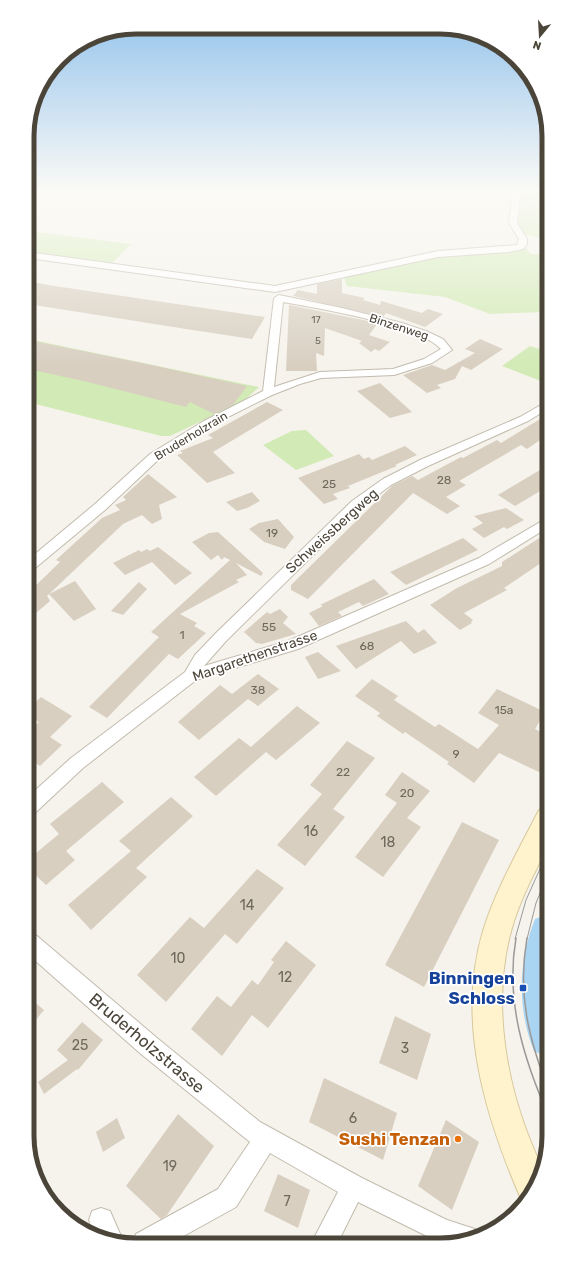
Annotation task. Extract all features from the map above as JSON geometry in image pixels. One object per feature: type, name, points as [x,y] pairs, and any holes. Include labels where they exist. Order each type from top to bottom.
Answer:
[{"type":"main road","points":[[531,1183],[514,1140],[491,1056],[487,1026],[487,998],[488,971],[497,932],[517,881],[542,830]]},
{"type":"street","points":[[34,256],[277,294],[307,280],[438,254],[511,249]]},
{"type":"street","points":[[268,393],[275,344],[277,294]]},
{"type":"street","name":"Binzenweg","points":[[268,393],[296,382],[320,375],[394,372],[428,361],[447,350],[446,345],[434,338],[401,325],[277,294]]},
{"type":"street","name":"Bruderholzrain","points":[[34,562],[100,507],[154,458],[208,424],[268,393]]},
{"type":"street","name":"Schweissbergweg","points":[[191,676],[200,659],[357,504],[387,482],[424,463],[524,419],[542,408]]},
{"type":"street","name":"Margarethenstrasse","points":[[34,802],[77,762],[191,676],[293,645],[484,561],[542,525]]},
{"type":"street","name":"Bruderholzstrasse","points":[[34,946],[149,1046],[246,1125],[353,1187],[442,1231],[457,1237]]},
{"type":"street","points":[[154,1238],[227,1198],[267,1138]]},
{"type":"street","points":[[327,1238],[353,1187]]},
{"type":"street","points":[[101,1220],[108,1234]]},
{"type":"green space","points":[[34,249],[126,249],[110,265],[34,255]]},
{"type":"green space","points":[[489,249],[527,249],[531,254],[542,254],[542,312],[490,314],[445,297],[347,286],[343,274],[441,254]]},
{"type":"green space","points":[[34,340],[259,387],[244,401],[170,436],[161,436],[34,404]]},
{"type":"green space","points":[[530,346],[542,350],[542,381],[502,366]]},
{"type":"green space","points":[[306,430],[334,456],[296,470],[263,445],[292,431]]},
{"type":"building","points":[[342,279],[342,293],[365,298],[363,300],[380,305],[381,301],[422,313],[428,309],[443,314],[425,327],[386,313],[383,317],[293,296],[298,290],[317,294],[317,284]]},
{"type":"building","points":[[34,282],[265,317],[252,339],[34,305]]},
{"type":"building","points":[[289,305],[378,323],[369,335],[390,342],[379,351],[375,349],[371,352],[359,343],[362,341],[325,328],[324,356],[316,353],[317,371],[286,371]]},
{"type":"building","points":[[480,339],[503,349],[471,370],[462,366],[455,379],[437,385],[441,388],[427,393],[403,375],[432,365],[445,370],[475,353],[465,349]]},
{"type":"building","points":[[34,341],[247,386],[233,405],[214,414],[190,402],[186,407],[88,382],[34,370]]},
{"type":"building","points":[[380,383],[412,412],[390,418],[357,391]]},
{"type":"building","points":[[267,402],[283,410],[213,452],[235,473],[207,483],[177,455],[183,453],[180,451],[213,438],[208,435]]},
{"type":"building","points":[[540,419],[542,420],[542,439],[527,449],[521,445],[459,481],[466,485],[446,497],[460,506],[447,514],[413,493],[308,599],[291,590],[291,585],[392,486],[412,476],[418,480],[497,440],[501,443]]},
{"type":"building","points":[[405,446],[417,455],[395,465],[397,466],[348,486],[350,488],[333,494],[338,499],[324,504],[298,478],[359,454],[364,459],[369,457],[372,460]]},
{"type":"building","points":[[540,470],[542,471],[542,490],[515,506],[498,495]]},
{"type":"building","points":[[148,474],[177,497],[159,505],[162,519],[152,524],[142,515],[123,524],[47,596],[50,601],[34,615],[34,587],[60,562],[56,560],[102,518],[120,510],[115,505],[126,500],[123,497]]},
{"type":"building","points":[[252,492],[260,501],[247,508],[237,511],[226,502]]},
{"type":"building","points":[[506,508],[524,520],[507,529],[504,527],[484,538],[472,529],[483,523],[474,516]]},
{"type":"building","points":[[278,519],[294,537],[285,549],[264,542],[249,529],[259,523]]},
{"type":"building","points":[[218,532],[263,573],[261,576],[236,563],[247,575],[236,580],[239,582],[180,614],[197,623],[194,626],[206,633],[178,659],[169,654],[107,718],[89,707],[159,637],[151,632],[230,560],[224,557],[222,560],[218,555],[211,560],[192,542],[209,533]]},
{"type":"building","points":[[542,536],[542,562],[504,588],[507,590],[464,613],[473,620],[471,622],[472,623],[460,630],[430,605],[457,588],[502,566],[502,562]]},
{"type":"building","points":[[463,538],[478,550],[406,585],[390,572]]},
{"type":"building","points":[[158,547],[192,573],[175,585],[152,562],[125,575],[113,563],[139,550],[141,552],[147,549],[150,551]]},
{"type":"building","points":[[374,579],[389,594],[363,606],[359,602],[338,612],[342,616],[319,626],[309,613],[323,606],[320,605]]},
{"type":"building","points":[[75,581],[96,609],[74,621],[49,594]]},
{"type":"building","points":[[139,582],[147,589],[123,615],[111,611]]},
{"type":"building","points":[[280,609],[288,617],[283,623],[296,634],[262,644],[256,643],[244,632],[267,612],[270,614]]},
{"type":"building","points":[[406,621],[418,633],[424,629],[437,643],[414,654],[401,641],[356,669],[336,646]]},
{"type":"building","points":[[318,652],[341,671],[318,679],[305,657]]},
{"type":"building","points":[[258,674],[279,689],[258,706],[248,699],[199,740],[178,722],[220,685],[232,694]]},
{"type":"building","points":[[372,679],[398,696],[394,700],[435,727],[439,724],[478,749],[499,725],[478,713],[497,689],[542,711],[542,717],[535,729],[542,732],[542,774],[499,753],[474,783],[447,764],[449,762],[405,732],[403,734],[377,716],[380,713],[355,696]]},
{"type":"building","points":[[41,697],[72,716],[50,737],[62,745],[40,766],[34,762],[34,726],[39,722],[34,719],[34,703]]},
{"type":"building","points":[[297,706],[320,723],[276,760],[266,752],[216,796],[194,777],[239,738],[251,747]]},
{"type":"building","points":[[347,741],[375,758],[333,809],[345,817],[305,866],[277,845],[322,794],[310,785]]},
{"type":"building","points":[[402,772],[430,791],[407,818],[421,827],[383,877],[355,857],[397,803],[385,795]]},
{"type":"building","points":[[102,782],[124,802],[66,851],[75,860],[46,885],[34,874],[34,855],[59,834],[50,824]]},
{"type":"building","points":[[171,797],[193,816],[136,868],[147,877],[91,930],[68,905],[131,851],[119,841]]},
{"type":"building","points":[[462,822],[499,840],[424,987],[385,965]]},
{"type":"building","points":[[257,869],[284,888],[237,944],[225,934],[166,1002],[137,975],[190,917],[204,928]]},
{"type":"building","points":[[286,941],[316,965],[268,1028],[252,1015],[222,1056],[191,1029],[217,996],[231,1007],[252,980],[258,985],[274,962],[271,960]]},
{"type":"building","points":[[34,1001],[44,1010],[34,1022]]},
{"type":"building","points":[[395,1016],[431,1034],[417,1080],[379,1063]]},
{"type":"building","points":[[82,1022],[103,1040],[78,1070],[77,1069],[44,1094],[38,1082],[68,1060],[57,1050]]},
{"type":"building","points":[[324,1078],[397,1113],[383,1160],[309,1122]]},
{"type":"building","points":[[178,1114],[214,1146],[167,1215],[161,1219],[126,1186]]},
{"type":"building","points":[[117,1118],[125,1138],[103,1152],[96,1132]]},
{"type":"building","points":[[446,1120],[479,1142],[452,1210],[418,1186]]},
{"type":"building","points":[[278,1174],[310,1190],[298,1228],[264,1211]]},
{"type":"waterway","points":[[542,963],[542,1006]]},
{"type":"tram line","points":[[515,939],[526,900],[542,864]]},
{"type":"tram line","points":[[527,939],[536,903],[542,888]]},
{"type":"tram line","points":[[516,938],[513,961],[515,1007],[525,1052],[542,1101]]},
{"type":"tram line","points":[[527,938],[524,959],[524,998],[531,1035],[542,1073]]},
{"type":"place","name":"Binningen Schloss","points":[[523,988]]},
{"type":"place","name":"Sushi Tenzan","points":[[458,1139]]}]
